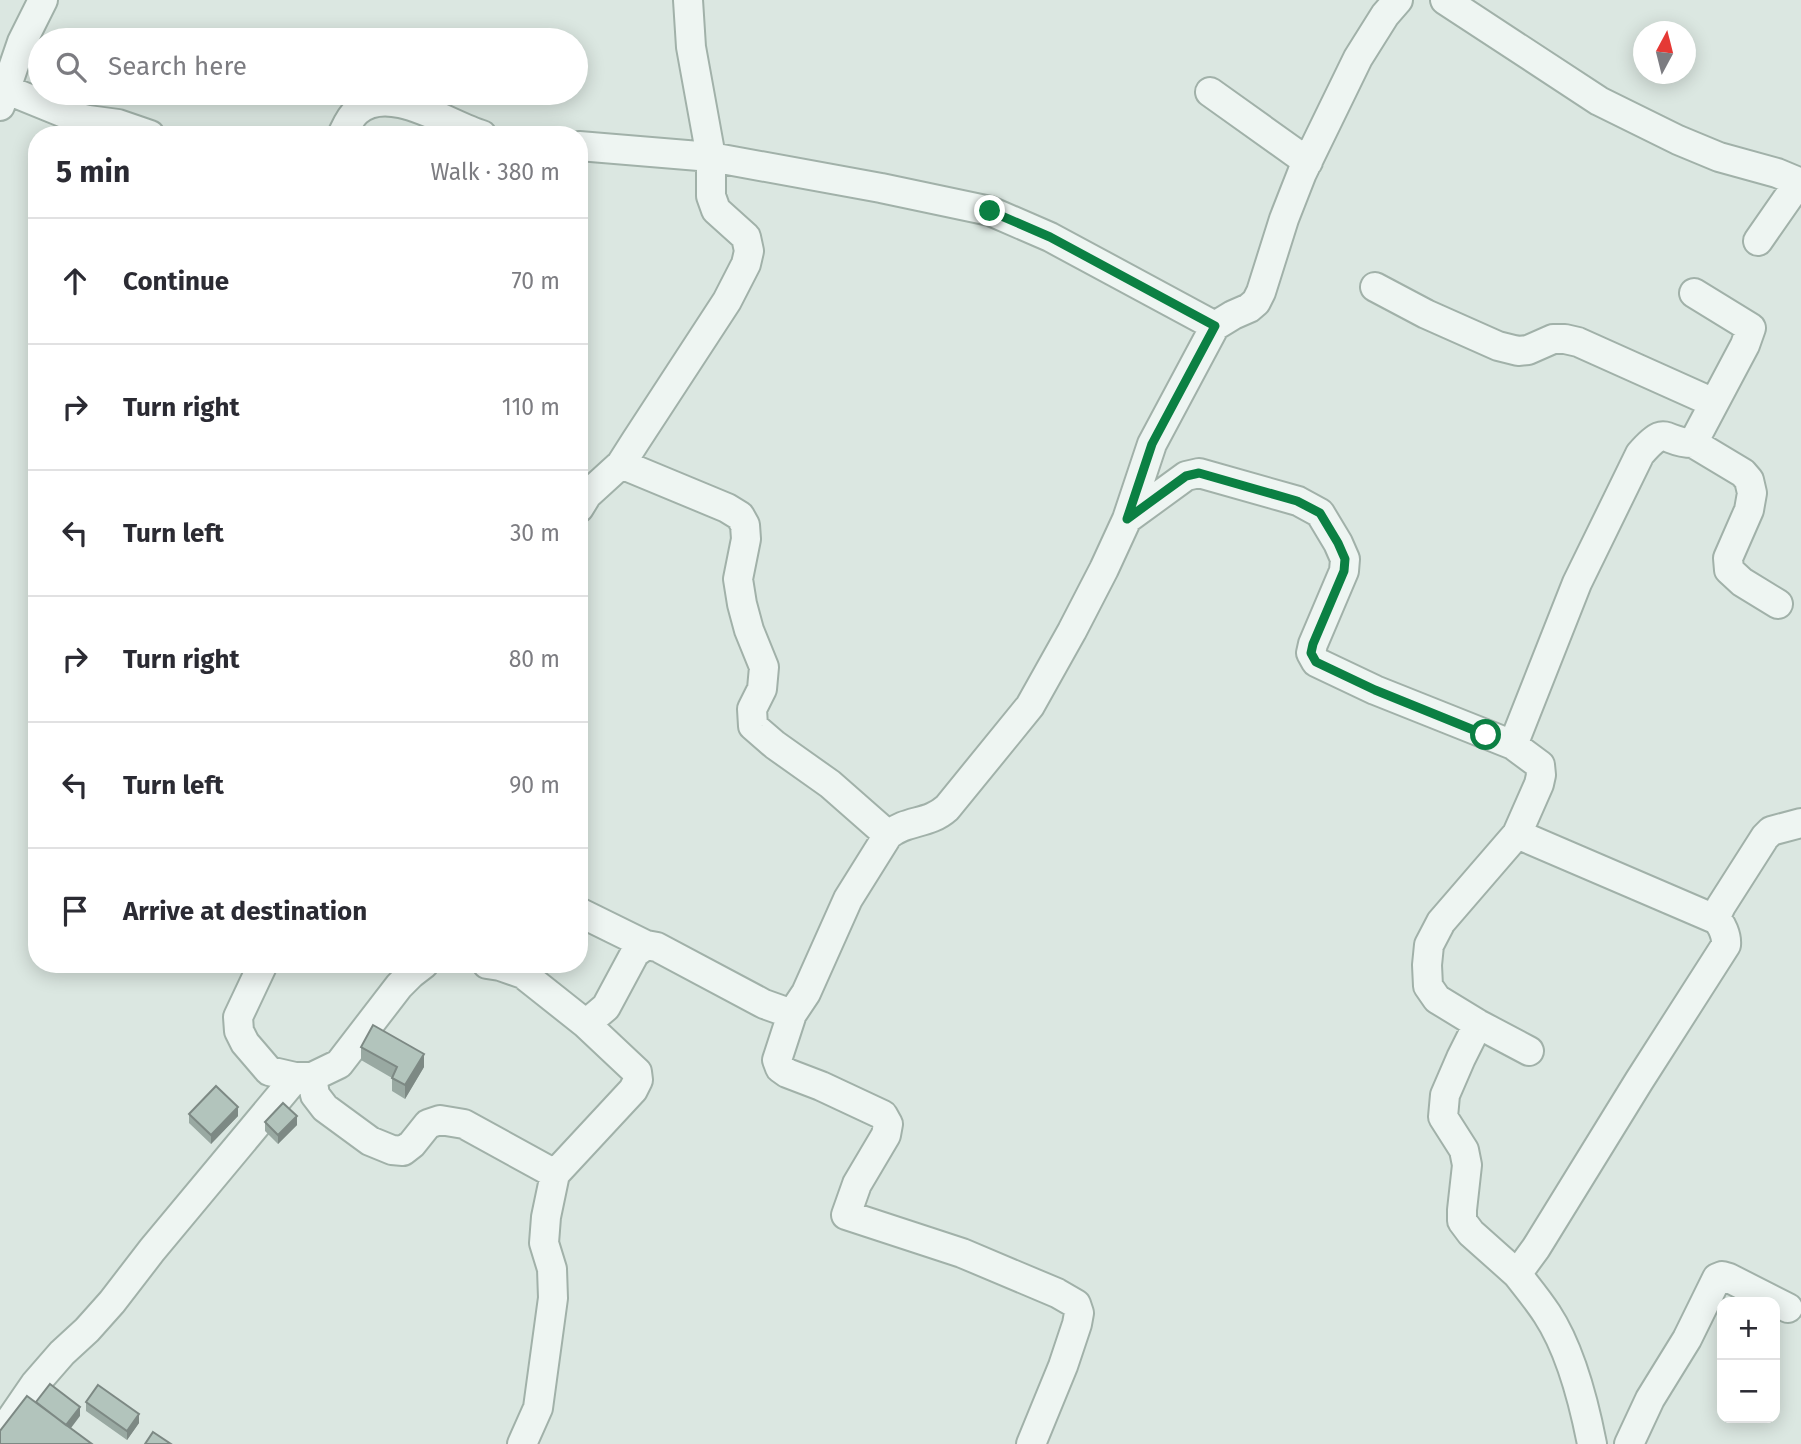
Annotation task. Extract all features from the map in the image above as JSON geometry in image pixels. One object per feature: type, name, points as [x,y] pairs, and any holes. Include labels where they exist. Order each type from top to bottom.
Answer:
[{"type":"street","points":[[29,28],[43,0]]},
{"type":"street","points":[[588,494],[621,464],[716,319],[746,264],[749,251],[746,237],[716,210],[711,196],[711,157],[691,47],[688,0]]},
{"type":"street","points":[[1031,1444],[1077,1324],[1079,1313],[1076,1304],[1057,1293],[962,1253],[846,1215],[857,1184],[886,1135],[888,1124],[883,1115],[787,1073],[780,1068],[778,1060],[792,1014],[806,993],[848,899],[887,835],[896,828],[938,816],[947,808],[1030,706],[1104,569],[1127,519],[1152,444],[1215,326],[1256,302],[1283,219],[1308,162],[1358,58],[1385,15],[1398,0]]},
{"type":"street","points":[[1445,0],[1599,101],[1709,153],[1800,182],[1758,241]]},
{"type":"street","points":[[28,30],[2,94],[28,102]]},
{"type":"street","points":[[1210,92],[1308,162]]},
{"type":"street","points":[[37,105],[88,120],[124,126]]},
{"type":"street","points":[[346,126],[357,111],[369,105]]},
{"type":"street","points":[[411,105],[459,126]]},
{"type":"street","points":[[588,147],[711,157],[990,211],[1050,237],[1215,326]]},
{"type":"street","points":[[1375,287],[1426,314],[1498,346],[1518,351],[1528,350],[1553,339],[1565,338],[1714,402]]},
{"type":"street","points":[[1693,443],[1745,345],[1751,328],[1694,293]]},
{"type":"street","points":[[1513,745],[1577,583],[1640,454],[1653,439],[1665,435],[1684,443],[1693,443],[1743,473],[1752,493],[1749,510],[1728,558],[1729,570],[1742,582],[1778,604]]},
{"type":"street","points":[[621,464],[727,508],[740,516],[746,525],[746,539],[738,579],[748,630],[764,667],[762,689],[752,709],[753,726],[830,784],[887,835]]},
{"type":"street","points":[[1127,519],[1186,476],[1199,473],[1297,501],[1320,513],[1345,559],[1344,571],[1313,644],[1311,653],[1316,662],[1375,690],[1513,745],[1541,765],[1541,775],[1517,834],[1441,922],[1429,945],[1428,986],[1437,999],[1529,1051]]},
{"type":"street","points":[[1715,919],[1765,837],[1771,831],[1801,823]]},
{"type":"street","points":[[1517,834],[1715,919],[1727,940],[1536,1248],[1517,1274]]},
{"type":"street","points":[[588,916],[646,945],[657,947],[764,1004],[792,1014]]},
{"type":"street","points":[[586,1024],[606,1007],[635,953],[646,945]]},
{"type":"street","points":[[260,973],[238,1017],[239,1031],[245,1043],[269,1071],[304,1077],[325,1108],[370,1141],[402,1151],[412,1144],[428,1124],[440,1120],[464,1124],[555,1174]]},
{"type":"street","points":[[0,1435],[35,1384],[112,1302],[152,1250],[304,1077],[339,1064],[399,986],[412,973]]},
{"type":"street","points":[[520,973],[586,1024],[637,1072],[638,1080],[633,1090],[555,1174],[546,1217],[544,1243],[552,1269],[553,1298],[538,1408],[522,1444]]},
{"type":"street","points":[[1478,1024],[1446,1095],[1443,1117],[1464,1150],[1467,1165],[1462,1221],[1471,1233],[1517,1274],[1548,1316],[1566,1353],[1586,1412],[1592,1444]]},
{"type":"street","points":[[1629,1444],[1650,1399],[1687,1339],[1717,1278],[1729,1278],[1788,1308]]},
{"type":"building","points":[[373,1025],[424,1054],[405,1085],[392,1078],[397,1067],[361,1047]]},
{"type":"building","points":[[216,1086],[238,1107],[211,1135],[189,1114]]},
{"type":"building","points":[[283,1103],[297,1116],[278,1135],[265,1122]]},
{"type":"building","points":[[50,1384],[80,1407],[66,1425],[36,1402]]},
{"type":"building","points":[[98,1385],[139,1414],[127,1431],[86,1402]]},
{"type":"building","points":[[27,1396],[92,1444],[0,1444],[0,1431]]},
{"type":"building","points":[[153,1432],[171,1444],[145,1444]]},
{"type":"route","points":[[990,211],[1050,237],[1215,326],[1152,444],[1127,519],[1186,476],[1199,473],[1297,501],[1320,513],[1345,559],[1344,571],[1313,644],[1311,653],[1316,662],[1375,690],[1486,735]]}]
